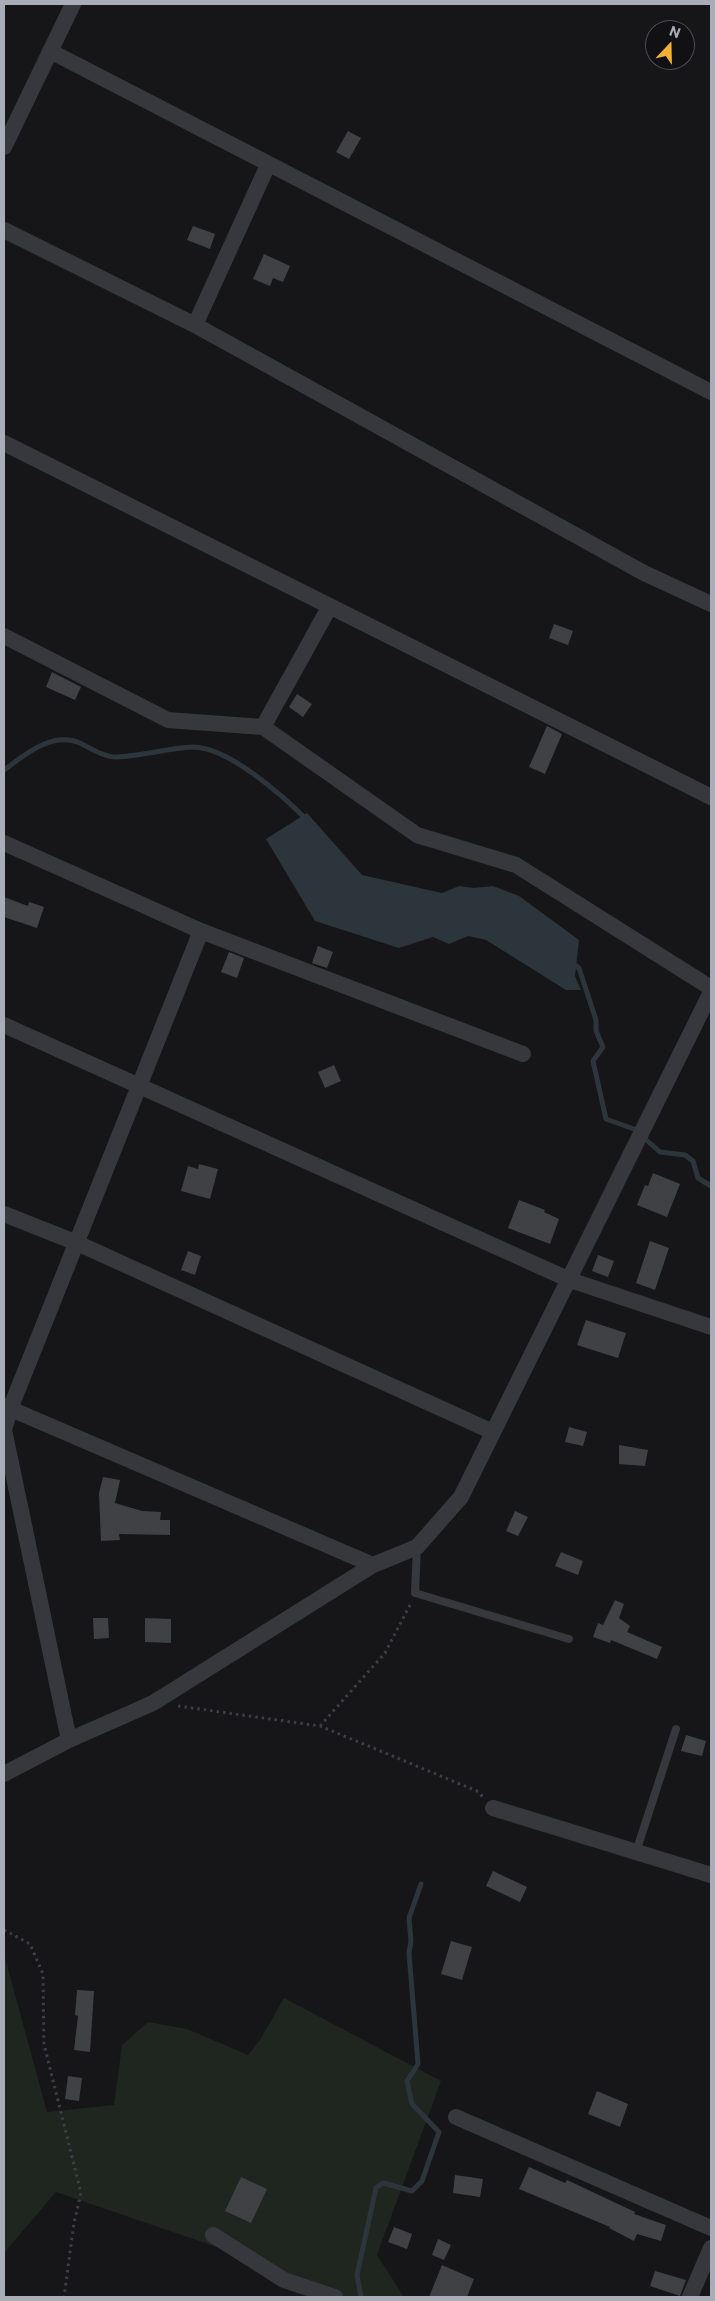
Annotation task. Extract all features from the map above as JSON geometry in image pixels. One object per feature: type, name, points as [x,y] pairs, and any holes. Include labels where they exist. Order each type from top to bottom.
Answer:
[{"type":"street","points":[[4,147],[73,4]]},
{"type":"street","points":[[50,51],[268,165],[711,390]]},
{"type":"street","points":[[195,325],[268,165]]},
{"type":"street","points":[[4,230],[195,325],[644,573],[711,604]]},
{"type":"street","points":[[4,442],[711,797]]},
{"type":"street","points":[[263,726],[330,606]]},
{"type":"street","points":[[4,636],[168,720],[263,726],[417,835],[516,865],[711,990],[642,1134],[461,1497],[417,1546],[373,1565],[153,1703],[69,1740],[4,1774]]},
{"type":"street","points":[[4,843],[201,931],[523,1054]]},
{"type":"street","points":[[69,1740],[10,1486],[4,1430],[7,1407],[76,1243],[201,931]]},
{"type":"street","points":[[4,1025],[570,1280],[711,1327]]},
{"type":"street","points":[[4,1214],[76,1243],[493,1432]]},
{"type":"street","points":[[7,1407],[373,1565]]},
{"type":"street","points":[[493,1808],[711,1875]]},
{"type":"street","points":[[456,2117],[711,2228]]},
{"type":"street","points":[[213,2235],[284,2280],[335,2297]]},
{"type":"street","points":[[690,2297],[711,2248]]},
{"type":"lane","points":[[417,1546],[415,1593],[569,1639]]},
{"type":"lane","points":[[636,1852],[676,1729]]},
{"type":"path","points":[[320,1726],[385,1654],[415,1593]]},
{"type":"path","points":[[153,1703],[320,1726],[477,1791],[493,1808]]},
{"type":"path","points":[[4,1930],[30,1944],[43,1974],[44,2044],[81,2193],[74,2223],[64,2297]]},
{"type":"shaded area","points":[[307,813],[362,875],[442,893],[459,886],[474,888],[493,886],[519,896],[579,940],[575,976],[581,990],[566,990],[486,940],[468,936],[449,944],[433,937],[399,948],[315,921],[266,839]]},
{"type":"shaded area","points":[[4,1954],[47,2112],[114,2105],[122,2045],[148,2022],[187,2029],[248,2055],[260,2040],[284,1998],[441,2081],[377,2255],[404,2297],[312,2297],[278,2268],[56,2192],[4,2253]]},
{"type":"building","points":[[348,131],[361,138],[349,159],[336,152]]},
{"type":"building","points":[[193,226],[215,234],[210,249],[187,240]]},
{"type":"building","points":[[264,254],[290,266],[283,282],[273,278],[270,286],[253,279]]},
{"type":"building","points":[[554,624],[573,631],[568,645],[549,638]]},
{"type":"building","points":[[52,672],[81,687],[75,700],[46,687]]},
{"type":"building","points":[[297,694],[312,704],[303,717],[289,707]]},
{"type":"building","points":[[547,726],[562,734],[545,774],[529,767]]},
{"type":"building","points":[[4,897],[28,906],[29,902],[44,907],[37,928],[4,917]]},
{"type":"building","points":[[318,946],[333,952],[327,968],[312,963]]},
{"type":"building","points":[[229,952],[244,958],[237,978],[221,972]]},
{"type":"building","points":[[334,1065],[341,1081],[325,1088],[318,1072]]},
{"type":"building","points":[[199,1164],[218,1169],[210,1199],[181,1191],[188,1166],[198,1169]]},
{"type":"building","points":[[653,1173],[680,1184],[667,1217],[637,1205],[645,1185],[648,1186]]},
{"type":"building","points":[[519,1200],[545,1210],[544,1212],[559,1219],[550,1244],[508,1228]]},
{"type":"building","points":[[650,1241],[669,1248],[655,1290],[636,1283]]},
{"type":"building","points":[[188,1251],[201,1256],[195,1275],[181,1270]]},
{"type":"building","points":[[598,1255],[614,1261],[608,1277],[592,1271]]},
{"type":"building","points":[[586,1320],[626,1333],[618,1358],[577,1345]]},
{"type":"building","points":[[569,1427],[587,1432],[583,1446],[565,1442]]},
{"type":"building","points":[[619,1445],[648,1450],[645,1466],[619,1464]]},
{"type":"building","points":[[103,1477],[120,1480],[115,1503],[142,1511],[161,1512],[160,1520],[170,1520],[170,1535],[119,1534],[120,1540],[101,1541],[99,1493]]},
{"type":"building","points":[[515,1511],[528,1517],[518,1536],[506,1531]]},
{"type":"building","points":[[561,1552],[583,1561],[578,1575],[555,1566]]},
{"type":"building","points":[[615,1600],[624,1604],[619,1618],[630,1626],[627,1632],[662,1647],[657,1659],[611,1640],[610,1643],[593,1637],[598,1623],[603,1625]]},
{"type":"building","points":[[93,1618],[108,1618],[109,1638],[94,1639]]},
{"type":"building","points":[[145,1618],[171,1619],[171,1643],[145,1642]]},
{"type":"building","points":[[686,1735],[706,1741],[702,1756],[681,1751]]},
{"type":"building","points":[[493,1871],[527,1887],[520,1902],[486,1886]]},
{"type":"building","points":[[451,1941],[472,1947],[462,1980],[441,1974]]},
{"type":"building","points":[[77,1990],[94,1991],[90,2052],[74,2050],[78,2016],[75,2015]]},
{"type":"building","points":[[68,2076],[82,2078],[79,2101],[65,2099]]},
{"type":"building","points":[[597,2091],[628,2104],[620,2127],[588,2114]]},
{"type":"building","points":[[529,2167],[565,2183],[567,2180],[635,2212],[634,2214],[666,2225],[661,2241],[637,2234],[634,2241],[610,2227],[519,2189]]},
{"type":"building","points":[[455,2175],[483,2179],[480,2197],[453,2193]]},
{"type":"building","points":[[241,2177],[267,2189],[251,2223],[225,2211]]},
{"type":"building","points":[[394,2227],[412,2234],[407,2249],[388,2242]]},
{"type":"building","points":[[438,2239],[451,2245],[444,2260],[432,2255]]},
{"type":"building","points":[[442,2265],[474,2279],[467,2297],[429,2297]]},
{"type":"building","points":[[655,2271],[686,2280],[680,2296],[650,2286]]},
{"type":"waterway","points":[[4,770],[40,746],[61,740],[71,740],[113,757],[193,747],[207,749],[238,763],[254,774],[306,819]]},
{"type":"waterway","points":[[571,962],[579,968],[596,1020],[596,1031],[603,1047],[593,1061],[606,1119],[634,1129],[660,1152],[685,1155],[693,1161],[698,1178],[711,1186]]},
{"type":"waterway","points":[[361,2297],[357,2275],[376,2188],[383,2183],[412,2191],[422,2181],[439,2132],[412,2104],[407,2081],[418,2064],[409,1953],[411,1941],[409,1918],[421,1884]]}]
